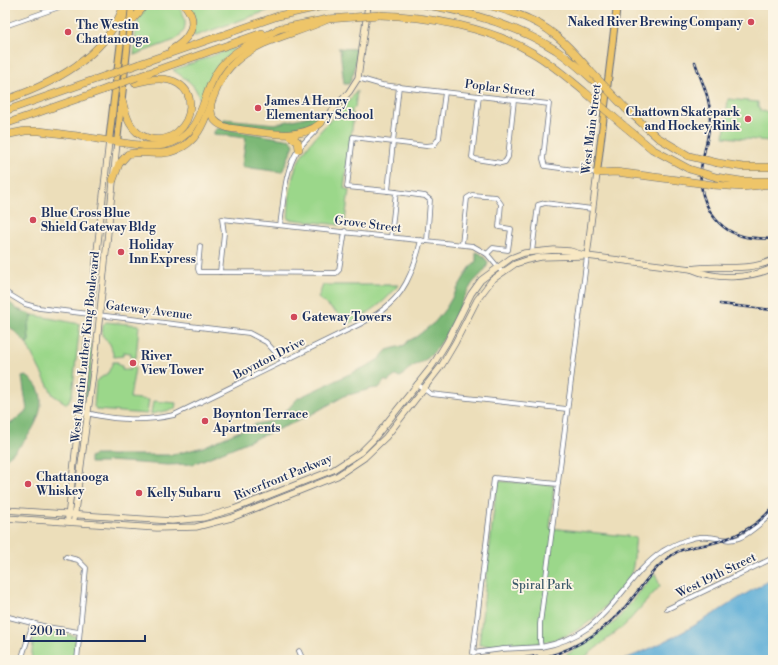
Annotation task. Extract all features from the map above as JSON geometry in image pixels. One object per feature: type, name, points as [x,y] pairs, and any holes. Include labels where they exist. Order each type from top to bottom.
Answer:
[{"type":"highway","points":[[5,100],[51,81],[78,64],[111,31],[124,5]]},
{"type":"highway","points":[[130,23],[145,5]]},
{"type":"highway","points":[[139,64],[178,46],[188,37],[192,21],[189,10],[185,5]]},
{"type":"highway","points":[[5,111],[278,16],[328,5]]},
{"type":"highway","points":[[426,5],[480,17],[531,37],[556,50],[593,77]]},
{"type":"highway","points":[[487,5],[531,20],[546,28],[568,47],[593,77],[657,137],[690,156],[743,167],[773,167]]},
{"type":"highway","points":[[5,124],[136,80],[243,39],[281,28],[328,20],[379,15],[439,21],[497,38],[532,52],[556,68],[652,150],[689,169],[716,177],[752,181],[773,181]]},
{"type":"highway","points":[[113,180],[119,164],[128,154],[171,152],[194,139],[202,126],[218,82],[230,66],[248,52],[276,38],[328,20]]},
{"type":"highway","points":[[5,135],[25,131],[40,131],[117,142],[157,145],[169,143],[184,136],[198,120],[206,93],[222,66],[244,47],[281,28]]},
{"type":"highway","points":[[122,100],[129,124],[144,137],[160,140],[171,137],[181,130],[188,120],[190,108],[187,94],[182,86],[176,82],[163,78],[136,80]]},
{"type":"highway","points":[[218,82],[211,110],[214,119],[219,124],[229,128],[287,134],[303,134],[322,124]]},
{"type":"highway","points":[[287,134],[298,142],[299,149]]},
{"type":"highway","points":[[597,173],[616,172],[713,185],[742,187],[773,184]]},
{"type":"main road","name":"West Martin Luther King Boulevard","points":[[70,523],[68,516],[124,5]]},
{"type":"main road","name":"West Martin Luther King Boulevard","points":[[70,523],[76,516],[100,315],[132,5]]},
{"type":"main road","points":[[322,124],[350,92],[358,78],[368,5]]},
{"type":"main road","name":"West Main Street","points":[[587,256],[617,5]]},
{"type":"main road","name":"Riverfront Parkway","points":[[5,510],[68,516],[186,520],[204,518],[234,509],[315,478],[347,462],[361,452],[373,440],[417,384],[447,342],[478,284],[498,266],[511,258],[532,252],[554,250],[570,251],[587,256]]},
{"type":"main road","name":"Riverfront Parkway","points":[[5,518],[157,528],[214,524],[320,484],[351,468],[371,453],[386,437],[456,343],[484,289],[502,272],[515,264],[541,257],[587,256],[691,269],[703,274],[734,276],[757,274],[773,268]]},
{"type":"main road","name":"Riverfront Parkway","points":[[691,269],[703,267],[748,268],[773,260]]},
{"type":"street","points":[[5,26],[65,5]]},
{"type":"street","name":"Poplar Street","points":[[358,78],[380,84],[549,104],[543,159],[545,166],[597,173]]},
{"type":"street","points":[[388,191],[399,86]]},
{"type":"street","points":[[427,241],[430,200],[425,196],[348,187],[353,137],[434,145],[439,138],[444,92]]},
{"type":"street","points":[[479,96],[472,157],[475,159],[501,163],[505,162],[508,157],[514,100]]},
{"type":"street","points":[[280,224],[288,173],[299,149],[322,124]]},
{"type":"street","points":[[391,237],[396,192]]},
{"type":"street","points":[[462,244],[467,198],[472,194],[496,197],[500,200],[501,204],[499,227],[511,229],[508,250],[493,248],[487,254]]},
{"type":"street","points":[[532,252],[538,205],[545,203],[592,209]]},
{"type":"street","name":"Grove Street","points":[[220,272],[224,233],[222,219],[280,224],[473,246],[487,254],[502,272]]},
{"type":"street","points":[[200,246],[199,272],[336,273],[340,270],[344,231]]},
{"type":"street","name":"Boynton Drive","points":[[80,410],[88,413],[146,420],[174,415],[284,362],[378,315],[391,304],[408,281],[416,261],[421,240]]},
{"type":"street","points":[[542,647],[540,641],[540,624],[587,256]]},
{"type":"street","name":"Gateway Avenue","points":[[5,292],[25,304],[39,308],[249,333],[266,342],[284,362]]},
{"type":"street","points":[[417,384],[432,394],[567,409]]},
{"type":"street","points":[[558,484],[494,478],[473,653],[503,649],[542,647],[561,642],[590,626],[636,575],[664,551],[686,540],[698,537],[730,540],[738,538],[750,532],[773,513]]},
{"type":"street","points":[[186,520],[186,527]]},
{"type":"street","points":[[66,557],[78,560],[86,568],[77,660]]},
{"type":"street","name":"West 19th Street","points":[[667,609],[773,558]]},
{"type":"street","points":[[5,616],[79,632]]},
{"type":"street","points":[[21,660],[33,623]]},
{"type":"street","points":[[299,651],[303,660]]},
{"type":"street","points":[[5,658],[10,660]]},
{"type":"green space","points":[[149,5],[178,6],[184,15],[184,28],[182,33],[175,40],[134,55],[136,28],[140,15]]},
{"type":"green space","points":[[190,5],[238,5],[270,10],[195,36],[193,35],[195,21]]},
{"type":"green space","points":[[234,48],[235,50],[226,57],[201,105],[197,92],[192,84],[173,70]]},
{"type":"green space","points":[[338,48],[356,49],[357,51],[354,72],[349,84],[344,84],[340,50]]},
{"type":"green space","points":[[357,91],[355,108],[352,109],[352,114],[354,114],[344,188],[349,190],[345,222],[339,225],[288,219],[292,184],[298,162],[321,130]]},
{"type":"green space","name":"Chattown Skatepark and Hockey Rink","points":[[728,99],[758,102],[760,111],[771,112],[770,127],[773,127],[772,136],[769,136],[769,141],[724,137]]},
{"type":"green space","points":[[319,114],[324,115],[306,127],[282,132],[260,131],[221,122],[224,119],[275,124]]},
{"type":"green space","points":[[217,128],[291,140],[294,145],[282,172],[243,167],[242,165],[246,138],[214,134]]},
{"type":"green space","points":[[476,252],[481,254],[488,262],[487,265],[484,271],[472,284],[444,338],[428,358],[408,369],[401,377],[395,376],[387,382],[385,380],[379,388],[346,395],[303,419],[193,464],[168,465],[108,461],[106,463],[90,463],[90,457],[94,455],[172,455],[203,447],[256,424],[273,421],[278,415],[288,409],[298,398],[369,365],[379,359],[387,350],[405,345],[408,341],[416,337],[435,322],[446,308],[469,269],[476,261]]},
{"type":"green space","points":[[323,285],[398,285],[388,297],[376,307],[348,324],[345,319],[318,298]]},
{"type":"green space","points":[[5,299],[17,309],[33,315],[28,325],[29,341],[26,343],[5,322]]},
{"type":"green space","points":[[33,315],[80,324],[72,395],[67,404],[53,395],[26,343],[29,341],[28,325]]},
{"type":"green space","points":[[106,322],[139,325],[136,358],[131,357],[131,353],[123,352],[123,356],[114,357],[110,344],[102,335],[103,325]]},
{"type":"green space","points":[[90,340],[92,357],[87,402],[85,402],[86,371]]},
{"type":"green space","points":[[113,362],[118,362],[118,365],[122,366],[122,370],[130,370],[131,367],[135,368],[130,398],[149,400],[147,414],[97,410],[94,407],[96,381],[108,373]]},
{"type":"green space","points":[[26,376],[36,385],[40,395],[41,407],[31,431],[14,452],[5,459],[5,425],[13,422],[27,410],[22,377]]},
{"type":"green space","points":[[153,401],[176,403],[175,409],[151,414]]},
{"type":"green space","name":"Spiral Park","points":[[497,481],[554,485],[550,528],[636,537],[633,567],[627,583],[596,615],[582,627],[567,635],[535,644],[479,645]]},
{"type":"green space","points":[[655,573],[660,586],[625,625],[583,660],[559,660],[616,621]]},
{"type":"green space","points":[[35,627],[76,636],[74,660],[31,660]]},
{"type":"water","points":[[773,579],[773,660],[622,660],[683,632]]},
{"type":"railway","points":[[695,62],[709,103],[710,111],[709,131],[701,169],[702,191],[705,201],[715,219],[732,232],[746,237],[773,239]]},
{"type":"railway","points":[[720,304],[773,310]]},
{"type":"railway","points":[[532,660],[570,648],[604,628],[623,609],[654,571],[677,552],[688,548],[718,542],[736,535],[759,521],[773,507]]},
{"type":"railway","points":[[512,660],[537,656]]},
{"type":"place","name":"Naked River Brewing Company","points":[[751,22]]},
{"type":"place","name":"The Westin Chattanooga","points":[[68,32]]},
{"type":"place","name":"James A Henry Elementary School","points":[[258,108]]},
{"type":"place","name":"Chattown Skatepark and Hockey Rink","points":[[748,119]]},
{"type":"place","name":"Blue Cross Blue Shield Gateway Bldg","points":[[33,220]]},
{"type":"place","name":"Holiday Inn Express","points":[[121,252]]},
{"type":"place","name":"Gateway Towers","points":[[294,317]]},
{"type":"place","name":"River View Tower","points":[[133,363]]},
{"type":"place","name":"Boynton Terrace Apartments","points":[[205,421]]},
{"type":"place","name":"Chattanooga Whiskey","points":[[28,484]]},
{"type":"place","name":"Kelly Subaru","points":[[139,493]]}]
